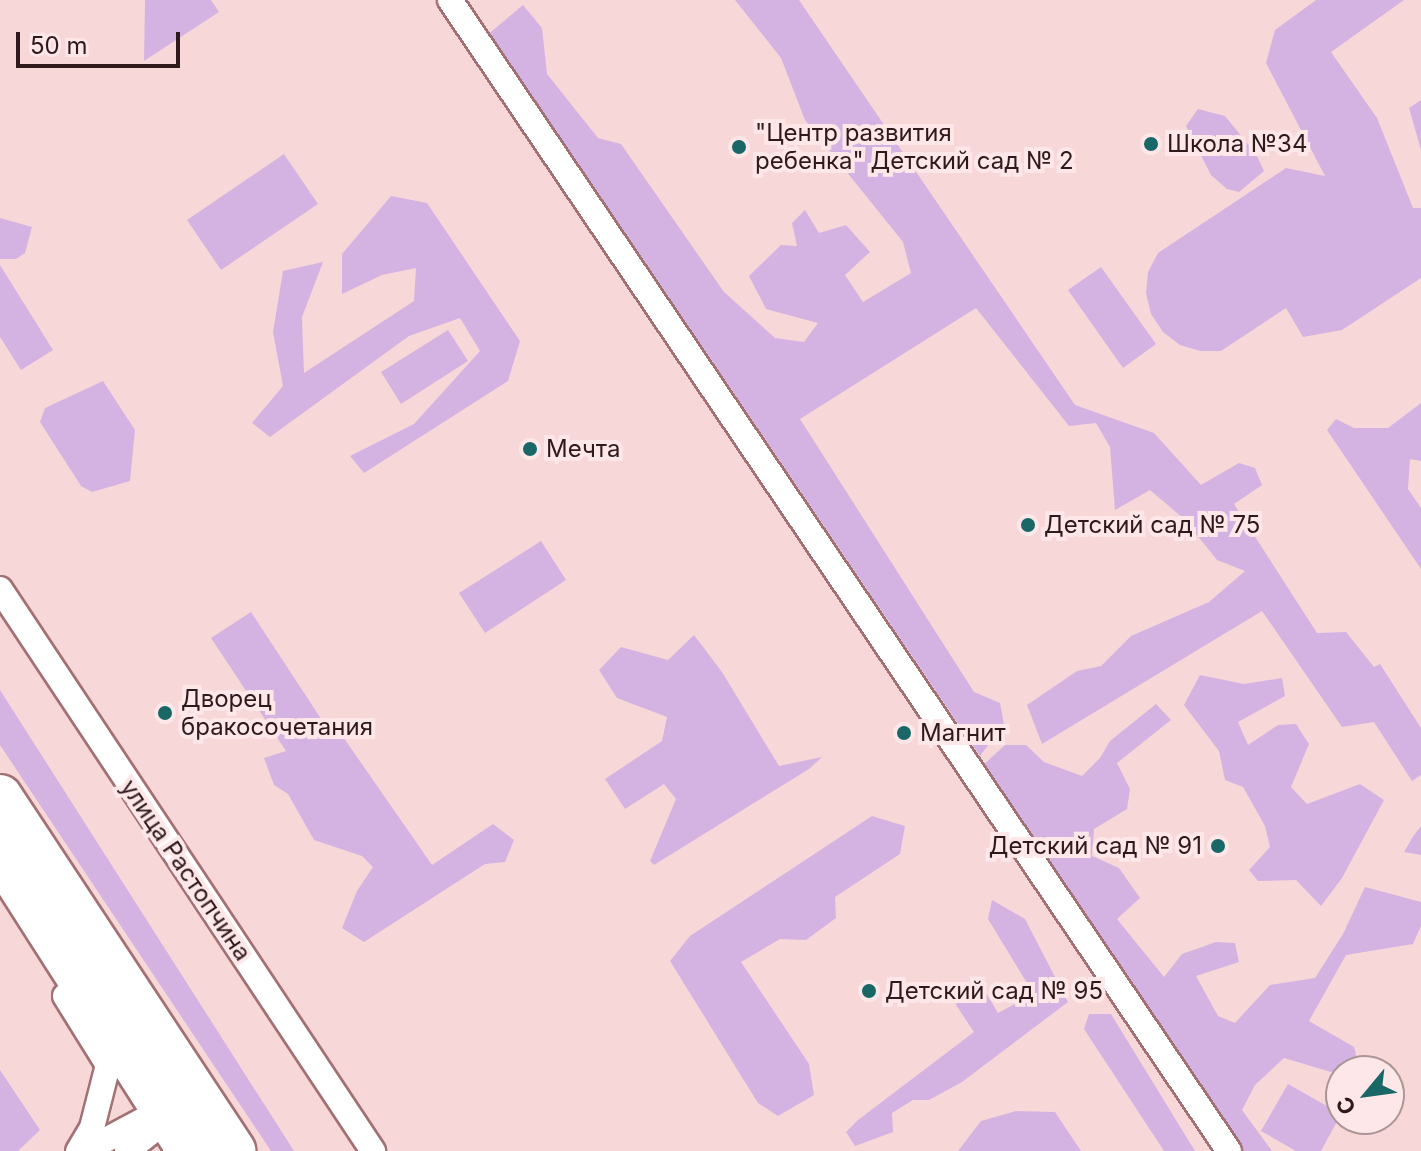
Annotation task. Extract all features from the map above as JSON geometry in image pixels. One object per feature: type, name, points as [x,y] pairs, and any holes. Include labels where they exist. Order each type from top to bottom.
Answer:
[{"type":"highway","points":[[0,797],[140,1052],[166,1114],[190,1151]]},
{"type":"highway","points":[[0,854],[140,1052],[233,1151]]},
{"type":"street","points":[[450,0],[1229,1151]]},
{"type":"street","name":"улица Растопчина","points":[[0,589],[373,1151]]},
{"type":"street","points":[[0,884],[7,903],[140,1052],[78,1151]]},
{"type":"street","points":[[127,1151],[155,1129],[166,1114]]},
{"type":"street","points":[[85,1151],[131,1124],[166,1114],[191,1124],[233,1151]]},
{"type":"shaded area","points":[[145,0],[211,0],[219,12],[144,61]]},
{"type":"shaded area","points":[[735,0],[799,0],[1075,405],[1154,433],[1201,485],[1239,463],[1255,468],[1262,485],[1234,504],[1317,633],[1346,632],[1374,667],[1380,664],[1421,728],[1421,775],[1412,781],[1374,722],[1342,727],[1262,611],[1042,744],[1027,705],[1077,671],[1101,666],[1131,636],[1209,602],[1245,571],[1217,560],[1184,519],[1150,490],[1115,510],[1110,447],[1096,423],[1069,426],[976,308],[800,419],[974,692],[1000,703],[1004,724],[980,756],[527,88],[486,36],[523,5],[542,28],[547,74],[598,138],[621,144],[724,292],[775,338],[804,342],[818,323],[766,309],[749,276],[781,245],[797,246],[792,223],[805,210],[819,233],[846,225],[870,252],[845,275],[863,302],[911,273],[903,242],[805,120],[781,58]]},
{"type":"shaded area","points":[[1316,0],[1404,0],[1331,52],[1377,118],[1413,208],[1421,208],[1421,278],[1342,330],[1303,337],[1286,308],[1221,351],[1200,351],[1180,345],[1163,332],[1151,314],[1146,293],[1148,272],[1158,253],[1286,168],[1325,176],[1266,63],[1275,30]]},
{"type":"shaded area","points":[[1421,100],[1421,150],[1409,108]]},
{"type":"shaded area","points":[[1198,109],[1225,116],[1256,154],[1264,171],[1239,192],[1227,189],[1211,175],[1186,126]]},
{"type":"shaded area","points":[[284,154],[318,204],[221,270],[187,220]]},
{"type":"shaded area","points":[[391,196],[427,203],[520,341],[508,381],[364,473],[350,456],[414,424],[480,351],[460,318],[409,336],[270,437],[252,423],[283,386],[273,332],[283,271],[323,262],[302,317],[304,373],[414,301],[416,268],[382,275],[342,294],[342,254]]},
{"type":"shaded area","points":[[0,218],[32,227],[25,253],[16,259],[0,259]]},
{"type":"shaded area","points":[[0,265],[53,350],[21,370],[0,337]]},
{"type":"shaded area","points":[[1101,267],[1156,344],[1123,368],[1068,290]]},
{"type":"shaded area","points":[[448,330],[468,361],[401,404],[381,372]]},
{"type":"shaded area","points":[[103,381],[135,430],[130,481],[92,492],[81,486],[40,422],[45,408]]},
{"type":"shaded area","points":[[1421,403],[1421,461],[1410,459],[1408,489],[1421,508],[1421,569],[1327,430],[1336,419],[1354,428],[1388,428]]},
{"type":"shaded area","points":[[541,541],[566,580],[485,633],[459,593]]},
{"type":"shaded area","points":[[251,612],[331,734],[339,731],[432,865],[493,824],[514,840],[505,862],[485,864],[364,942],[342,928],[357,891],[373,867],[362,856],[314,840],[288,794],[274,785],[264,758],[286,751],[211,638]]},
{"type":"shaded area","points":[[694,635],[722,672],[779,766],[822,757],[809,769],[654,865],[650,861],[676,799],[664,784],[625,809],[605,779],[662,741],[667,717],[617,698],[599,670],[621,647],[668,660]]},
{"type":"shaded area","points":[[1200,675],[1244,684],[1282,678],[1285,696],[1238,722],[1248,745],[1278,725],[1296,724],[1309,744],[1291,787],[1307,804],[1360,784],[1384,800],[1342,878],[1321,906],[1296,880],[1258,881],[1249,870],[1270,847],[1265,826],[1243,787],[1225,780],[1219,751],[1184,705]]},
{"type":"shaded area","points":[[0,690],[294,1151],[271,1151],[0,745]]},
{"type":"shaded area","points":[[1156,704],[1171,720],[1117,763],[1130,789],[1127,809],[1094,829],[1092,856],[1119,868],[1140,898],[1117,919],[1164,977],[1182,954],[1216,942],[1235,943],[1239,962],[1196,976],[1218,1016],[1235,1023],[1270,985],[1315,978],[1343,934],[1365,887],[1421,902],[1421,926],[1413,944],[1346,955],[1309,1021],[1354,1047],[1356,1055],[1325,1055],[1325,1070],[1284,1058],[1255,1085],[1242,1110],[1272,1151],[1242,1151],[981,767],[1005,745],[1026,745],[1044,762],[1082,776],[1100,758],[1110,741]]},
{"type":"shaded area","points":[[872,816],[905,826],[900,854],[835,897],[836,918],[806,940],[780,939],[741,962],[809,1064],[814,1095],[778,1116],[758,1103],[670,961],[690,936]]},
{"type":"shaded area","points":[[1421,826],[1421,855],[1404,852],[1414,835]]},
{"type":"shaded area","points":[[992,900],[1025,919],[1068,1002],[962,1082],[929,1100],[913,1100],[892,1113],[893,1132],[855,1146],[846,1132],[858,1120],[974,1032],[956,1005],[963,982],[986,993],[998,1013],[1024,999],[1027,983],[988,919]]},
{"type":"shaded area","points":[[1089,1014],[1111,1014],[1195,1151],[1164,1151],[1084,1029]]},
{"type":"shaded area","points":[[0,1070],[40,1130],[18,1151],[0,1151]]},
{"type":"shaded area","points":[[1288,1084],[1325,1105],[1325,1135],[1330,1135],[1321,1151],[1296,1151],[1261,1131]]},
{"type":"shaded area","points":[[1016,1111],[1055,1112],[1081,1151],[958,1151],[981,1121]]},
{"type":"place","name":"Школа №34","points":[[1151,144]]},
{"type":"place","name":"\"Центр развития ребенка\" Детский сад № 2","points":[[739,147]]},
{"type":"place","name":"Мечта","points":[[530,449]]},
{"type":"place","name":"Детский сад № 75","points":[[1028,525]]},
{"type":"place","name":"Дворец бракосочетания","points":[[165,713]]},
{"type":"place","name":"Магнит","points":[[904,733]]},
{"type":"place","name":"Детский сад № 91","points":[[1218,846]]},
{"type":"place","name":"Детский сад № 95","points":[[869,991]]}]
